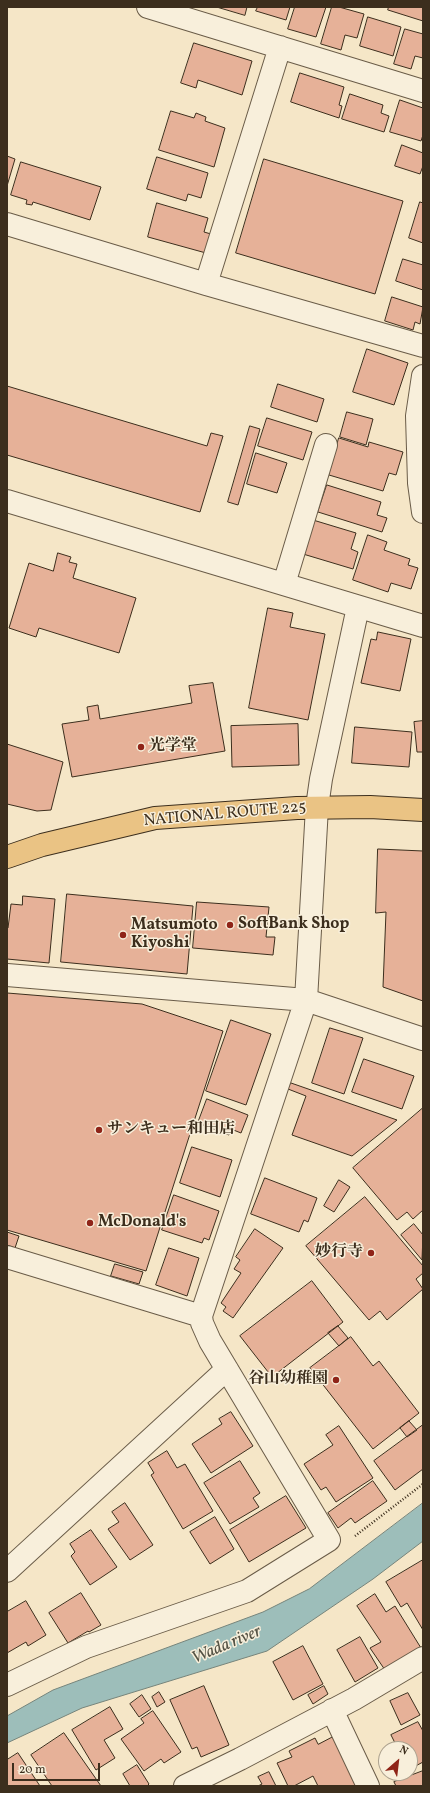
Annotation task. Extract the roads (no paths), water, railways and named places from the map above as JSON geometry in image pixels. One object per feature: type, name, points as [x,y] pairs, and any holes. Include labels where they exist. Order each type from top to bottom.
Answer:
[{"type":"highway","name":"NATIONAL ROUTE 225","points":[[7,857],[42,845],[155,818],[317,807],[370,807],[423,810]]},
{"type":"street","points":[[157,8],[280,48],[423,91]]},
{"type":"street","points":[[206,284],[280,48]]},
{"type":"street","points":[[7,224],[206,284],[423,346]]},
{"type":"street","points":[[423,376],[417,416],[419,483],[423,512]]},
{"type":"street","points":[[284,584],[326,445]]},
{"type":"street","points":[[7,501],[423,626]]},
{"type":"street","points":[[7,1685],[86,1647],[247,1591],[329,1540],[204,1329],[201,1316],[306,1000],[317,807],[321,779],[358,606]]},
{"type":"street","points":[[7,975],[306,1000],[423,1039]]},
{"type":"street","points":[[7,1257],[201,1316]]},
{"type":"street","points":[[7,1571],[227,1369]]},
{"type":"street","points":[[185,1786],[240,1759],[332,1710],[423,1658]]},
{"type":"street","points":[[332,1710],[368,1786]]},
{"type":"water","name":"Wada river","points":[[423,1503],[423,1541],[373,1579],[267,1651],[82,1708],[7,1743],[7,1716],[53,1690],[263,1612],[309,1589]]},
{"type":"place","name":"光学堂","points":[[141,747]]},
{"type":"place","name":"SoftBank Shop","points":[[230,925]]},
{"type":"place","name":"Matsumoto Kiyoshi","points":[[123,935]]},
{"type":"place","name":"サンキュー和田店","points":[[99,1130]]},
{"type":"place","name":"McDonald's","points":[[90,1223]]},
{"type":"place","name":"妙行寺","points":[[371,1253]]},
{"type":"place","name":"谷山幼稚園","points":[[336,1380]]}]
